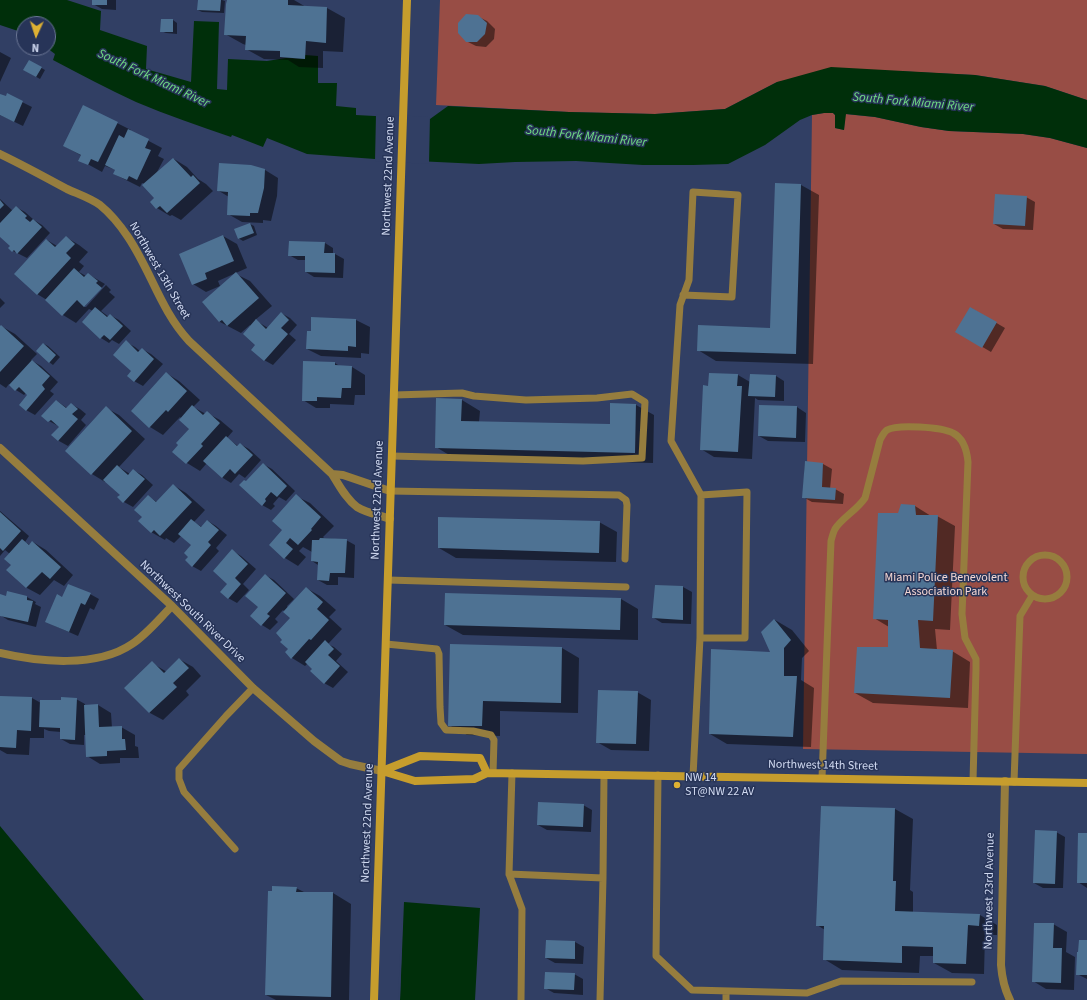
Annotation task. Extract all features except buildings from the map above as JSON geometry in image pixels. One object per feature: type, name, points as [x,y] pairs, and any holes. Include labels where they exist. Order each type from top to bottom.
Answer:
[{"type":"main road","name":"Northwest 22nd Avenue","points":[[374,1000],[407,0]]},
{"type":"main road","points":[[382,771],[420,756],[480,758],[490,773]]},
{"type":"main road","name":"Northwest 14th Street","points":[[382,771],[415,781],[474,778],[490,773],[512,773],[1087,783]]},
{"type":"street","name":"Northwest 13th Street","points":[[0,154],[99,204],[128,237],[164,306],[180,331],[332,474],[356,506],[390,519]]},
{"type":"street","name":"Northwest South River Drive","points":[[0,448],[172,606],[253,688],[314,741],[341,761],[382,771]]},
{"type":"street","points":[[332,474],[343,475],[390,491]]},
{"type":"street","points":[[0,652],[26,658],[47,660],[71,660],[106,656],[131,645],[143,636],[172,606]]},
{"type":"street","name":"Northwest 23rd Avenue","points":[[1005,781],[1001,964],[1005,990],[1010,1000]]},
{"type":"lane","points":[[684,295],[732,297],[738,195],[693,192],[689,280],[680,305],[671,441],[701,495],[700,638],[693,776]]},
{"type":"lane","points":[[392,456],[584,461],[642,458],[645,402],[632,394],[597,398],[526,400],[474,396],[462,392],[394,395]]},
{"type":"lane","points":[[822,778],[831,541],[836,528],[841,521],[860,506],[865,498],[880,440],[887,430],[894,427],[923,427],[941,429],[953,433],[966,449],[967,455],[968,470],[962,614],[965,638],[976,659],[973,781]]},
{"type":"lane","points":[[390,491],[619,495],[626,500],[627,505],[625,559]]},
{"type":"lane","points":[[700,638],[745,638],[747,492],[701,495]]},
{"type":"lane","points":[[1046,555],[1060,561],[1067,574],[1067,581],[1060,594],[1053,598],[1046,599],[1039,599],[1032,596],[1027,591],[1023,578],[1027,564],[1038,556],[1046,555]]},
{"type":"lane","points":[[388,580],[626,587]]},
{"type":"lane","points":[[1014,782],[1020,616],[1032,596]]},
{"type":"lane","points":[[386,644],[437,648],[439,654],[441,723],[446,730],[473,731],[491,735],[494,740],[490,773]]},
{"type":"lane","points":[[235,848],[184,792],[179,779],[179,770],[226,716],[253,688]]},
{"type":"lane","points":[[512,773],[510,874],[522,910],[521,1000]]},
{"type":"lane","points":[[600,1000],[604,774]]},
{"type":"lane","points":[[658,775],[656,956],[692,990],[807,993],[841,981],[972,982]]},
{"type":"lane","points":[[510,874],[603,878]]},
{"type":"lane","points":[[726,991],[726,1000]]},
{"type":"green space","points":[[440,0],[1087,0],[1087,100],[1045,86],[975,75],[896,71],[777,82],[725,109],[655,114],[569,112],[436,105]]},
{"type":"green space","name":"Miami Police Benevolent Association Park","points":[[833,113],[835,115],[835,128],[844,130],[845,114],[875,117],[921,127],[949,131],[1023,134],[1050,138],[1087,148],[1087,754],[803,749],[812,115]]},
{"type":"water","name":"South Fork Miami River","points":[[0,0],[67,0],[101,11],[100,30],[147,46],[146,69],[191,82],[194,21],[219,22],[217,89],[227,90],[228,59],[267,61],[286,58],[305,59],[305,55],[318,56],[318,83],[337,83],[336,106],[356,108],[356,115],[430,119],[448,106],[569,112],[655,114],[725,109],[777,82],[831,67],[975,75],[1045,86],[1087,100],[1087,148],[1050,138],[1023,134],[949,131],[921,127],[875,117],[846,114],[844,130],[835,128],[835,115],[833,113],[824,113],[812,115],[800,120],[765,145],[728,164],[643,165],[576,161],[479,164],[307,154],[267,138],[263,147],[232,135],[231,137],[183,120],[136,102],[53,60],[54,56],[56,56],[56,16],[16,16],[16,30],[0,25]]},
{"type":"water","points":[[0,826],[144,1000],[0,1000]]},
{"type":"water","points":[[404,902],[480,908],[475,1000],[400,1000]]},
{"type":"pier","points":[[376,114],[430,116],[429,164],[375,161]]},
{"type":"pier","points":[[402,908],[400,1000],[398,1000]]},
{"type":"place","name":"NW 14 ST@NW 22 AV","points":[[677,785]]}]
